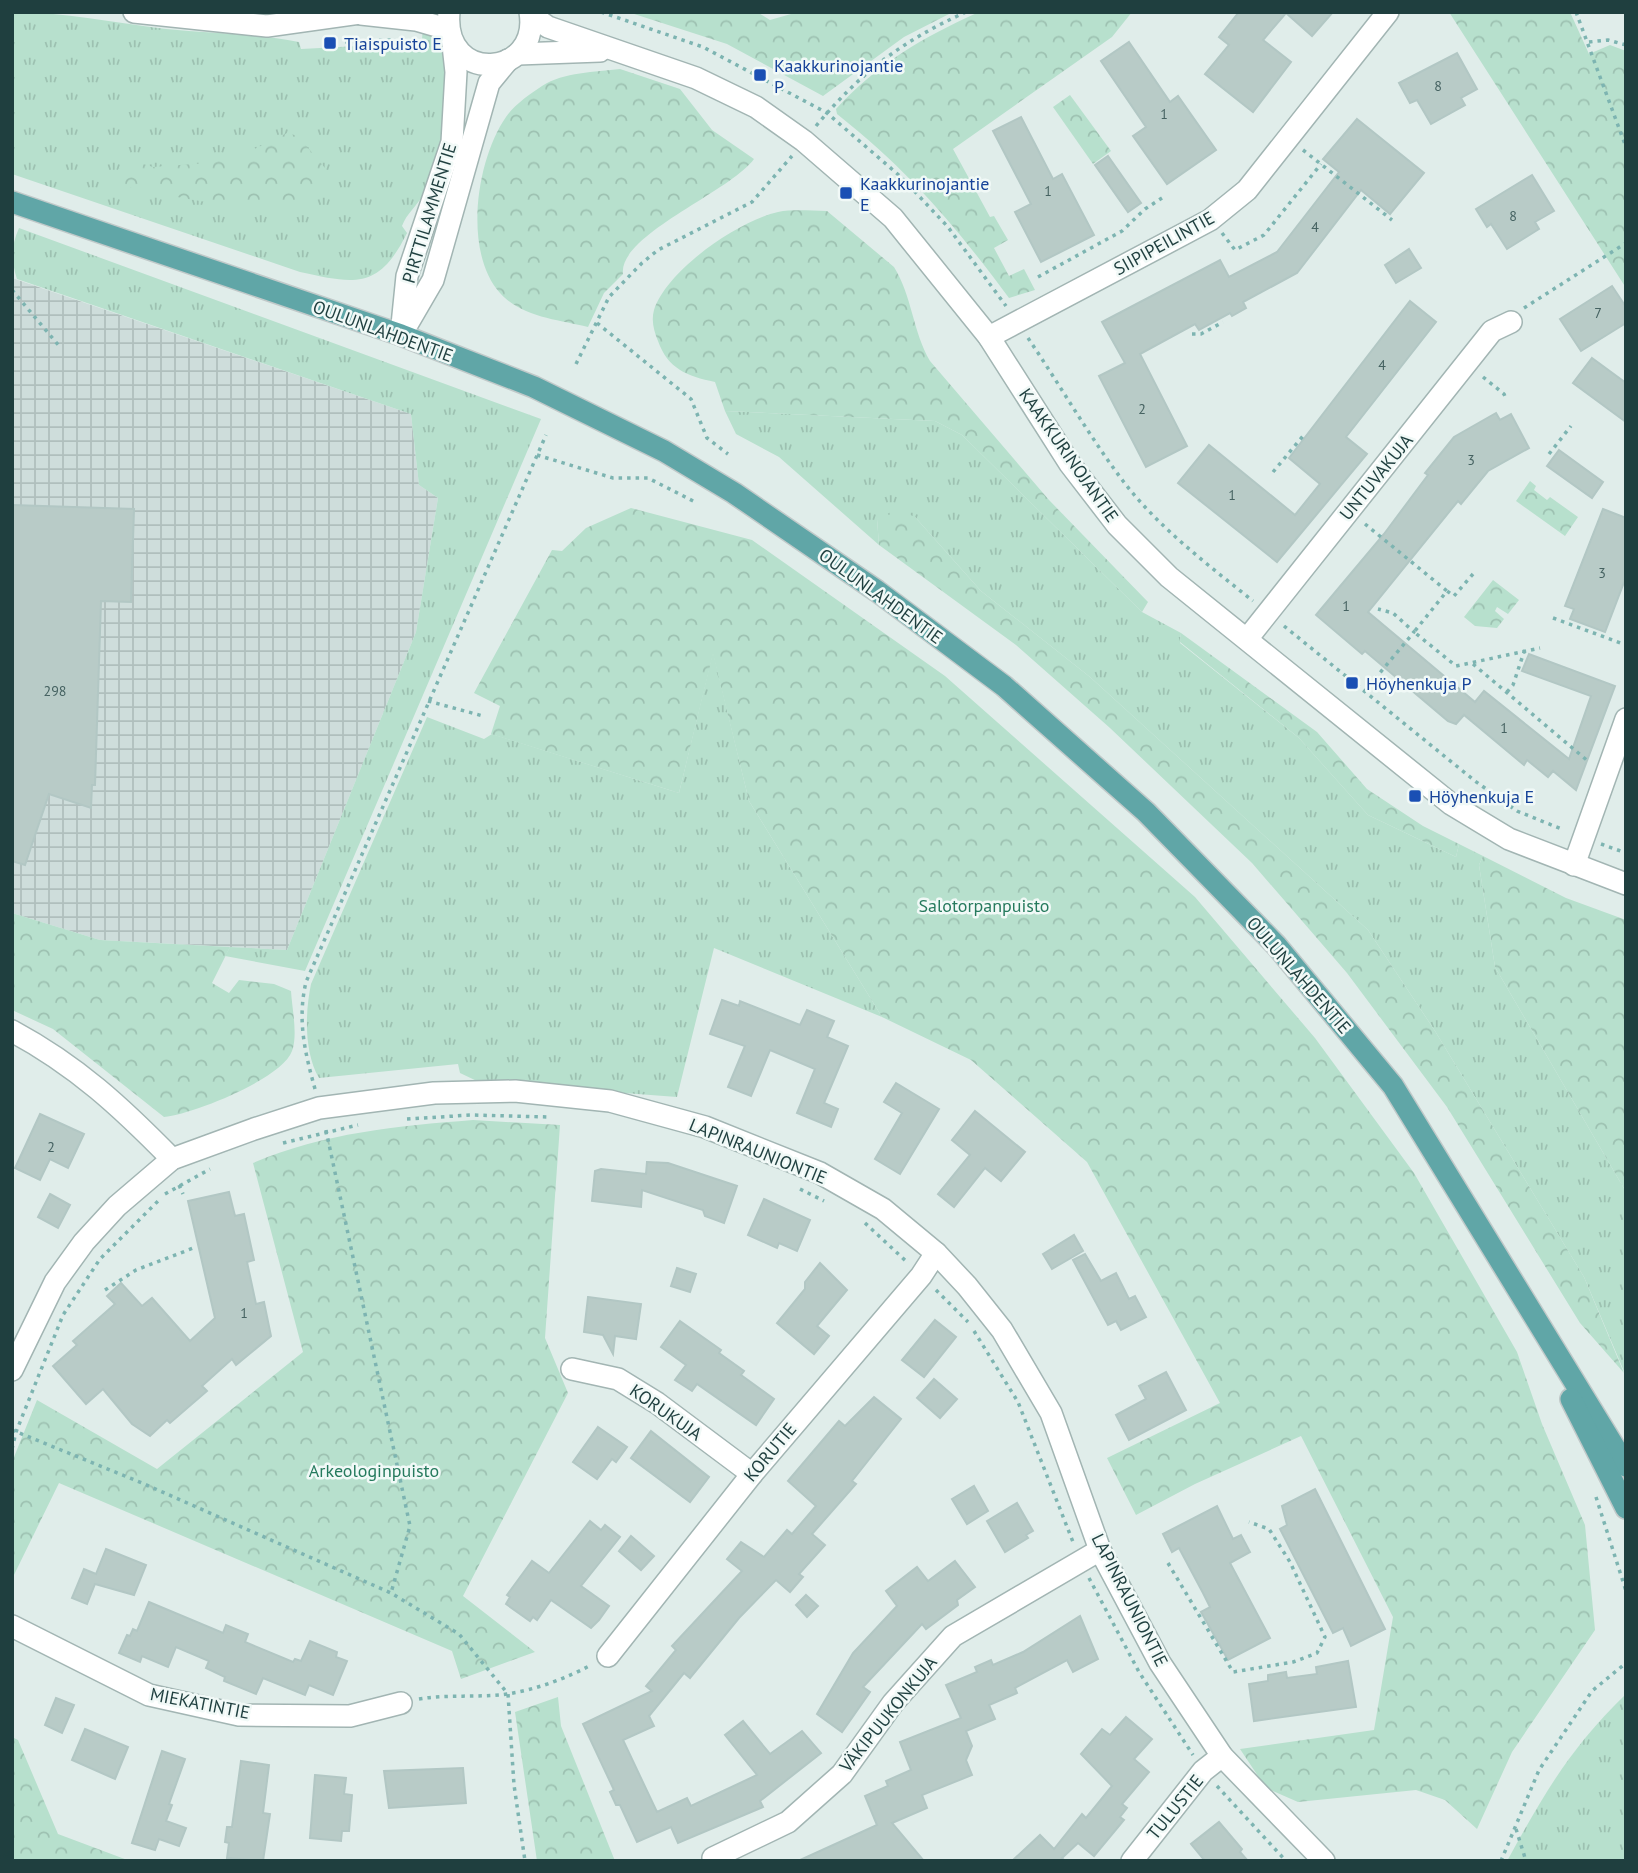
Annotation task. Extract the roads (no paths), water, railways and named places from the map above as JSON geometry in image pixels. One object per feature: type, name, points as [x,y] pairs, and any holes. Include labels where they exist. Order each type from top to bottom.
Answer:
[{"type":"main road","name":"OULUNLAHDENTIE","points":[[12,202],[401,335],[534,387],[664,451],[734,493],[877,591],[1004,686],[1146,812],[1276,945],[1393,1086],[1524,1295],[1626,1466]]},
{"type":"main road","name":"OULUNLAHDENTIE","points":[[1524,1295],[1626,1508]]},
{"type":"street","name":"KAAKKURINOJANTIE","points":[[134,12],[267,26],[364,13],[416,20],[449,29],[467,59],[492,66],[513,57],[610,50]]},
{"type":"street","name":"SIIPIPEILINTIE","points":[[989,337],[1012,311],[1210,220],[1229,206],[1247,190],[1388,12]]},
{"type":"street","name":"KAAKKURINOJANTIE","points":[[531,13],[548,27],[696,78],[756,107],[804,141],[893,218],[989,337],[1070,464],[1117,525],[1169,576],[1451,804],[1509,839],[1626,884]]},
{"type":"street","name":"PIRTTILAMMENTIE","points":[[401,335],[433,280],[489,83],[530,37],[531,13]]},
{"type":"street","name":"PIRTTILAMMENTIE","points":[[401,335],[407,276],[452,142],[456,72],[449,29]]},
{"type":"street","name":"UNTUVAKUJA","points":[[1247,639],[1492,331],[1511,322]]},
{"type":"street","points":[[1574,865],[1626,719]]},
{"type":"street","points":[[12,1031],[43,1047],[109,1095],[172,1159],[117,1206],[84,1242],[55,1282],[12,1370]]},
{"type":"street","name":"LAPINRAUNIONTIE","points":[[172,1159],[319,1108],[434,1093],[515,1091],[610,1101],[705,1127],[820,1173],[883,1209],[936,1253],[1002,1330],[1051,1413],[1100,1550],[1160,1663],[1222,1756],[1324,1861]]},
{"type":"street","name":"KORUTIE","points":[[608,1656],[752,1474],[921,1276],[936,1253]]},
{"type":"street","name":"KORUKUJA","points":[[572,1369],[618,1379],[657,1403],[752,1474]]},
{"type":"street","name":"VÄKIPUUKONKUJA","points":[[713,1858],[788,1822],[842,1774],[893,1703],[953,1636],[1100,1550]]},
{"type":"street","name":"MIEKATINTIE","points":[[12,1626],[149,1695],[239,1715],[350,1716],[401,1703]]},
{"type":"street","name":"TULUSTIE","points":[[1132,1861],[1203,1771],[1222,1756]]},
{"type":"place","name":"Tiaispuisto E","points":[[330,43]]},
{"type":"place","name":"Kaakkurinojantie P","points":[[760,75]]},
{"type":"place","name":"Kaakkurinojantie E","points":[[846,193]]},
{"type":"place","name":"Höyhenkuja P","points":[[1352,683]]},
{"type":"place","name":"Höyhenkuja E","points":[[1415,796]]},
{"type":"park label","name":"Salotorpanpuisto","points":[[984,905]]},
{"type":"park label","name":"Arkeologinpuisto","points":[[374,1470]]}]
